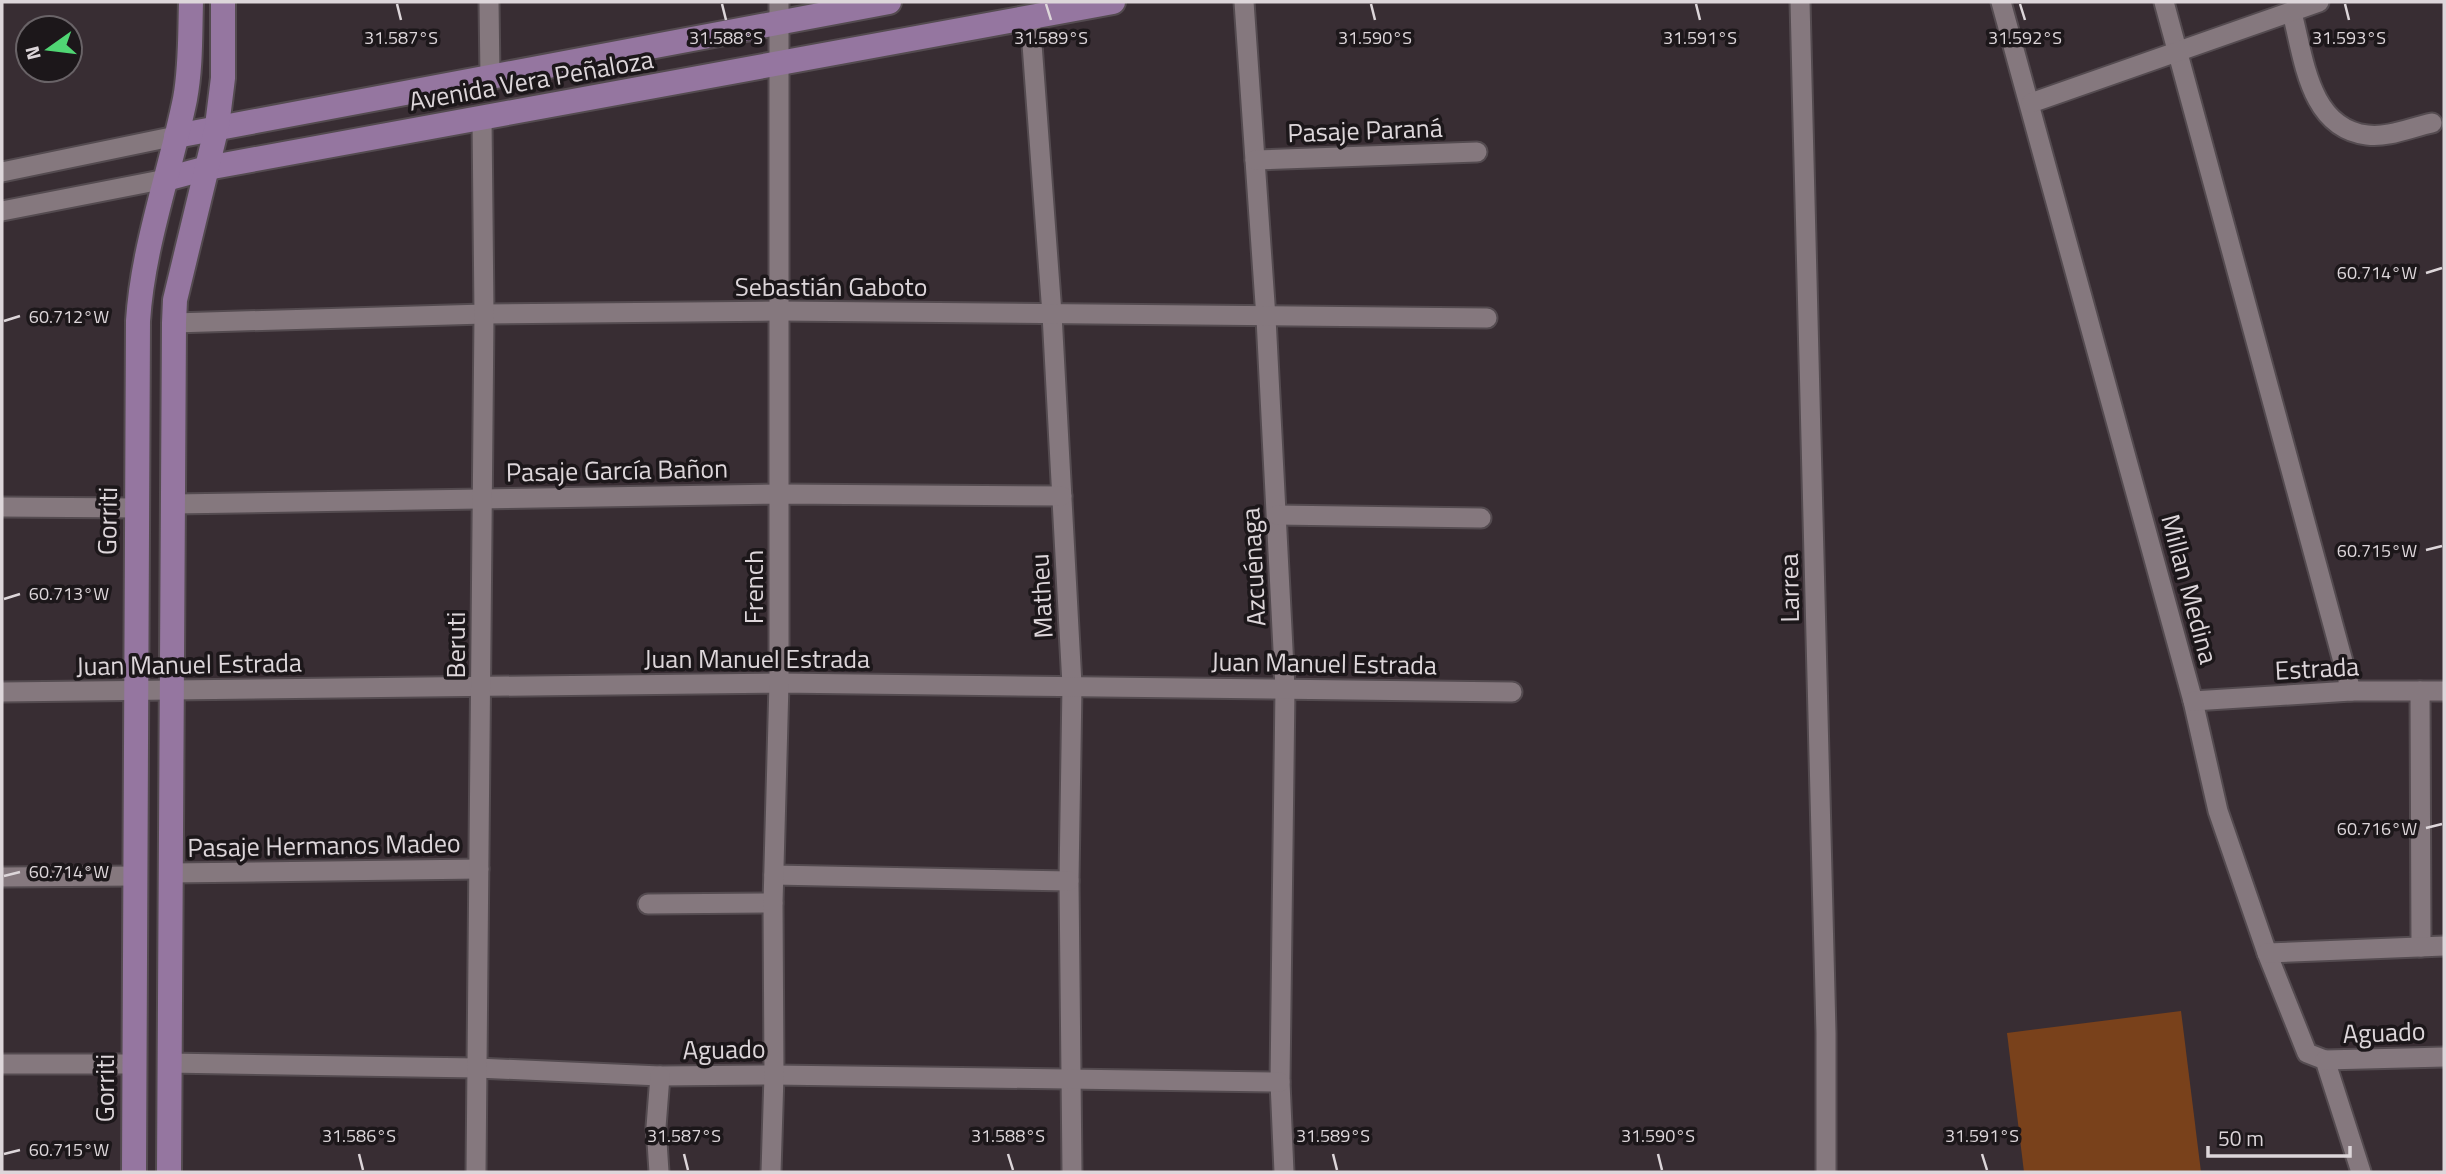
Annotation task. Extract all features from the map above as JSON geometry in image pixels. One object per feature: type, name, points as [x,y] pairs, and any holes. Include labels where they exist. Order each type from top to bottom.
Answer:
[{"type":"main road","name":"Gorriti","points":[[134,1172],[135,692],[141,281],[190,66],[191,2]]},
{"type":"main road","points":[[169,1172],[175,300],[217,126],[223,78],[223,2]]},
{"type":"main road","name":"Avenida Vera Peñaloza","points":[[176,136],[217,126],[490,77],[778,12],[890,2]]},
{"type":"main road","name":"Avenida Vera Peñaloza","points":[[166,179],[207,168],[1113,2]]},
{"type":"street","points":[[489,2],[490,77]]},
{"type":"street","name":"Azcuénaga","points":[[1244,2],[1266,318],[1285,688],[1280,1082],[1284,1172]]},
{"type":"street","name":"Larrea","points":[[1800,2],[1826,1033],[1826,1172]]},
{"type":"street","name":"Millan Medina","points":[[2001,2],[2031,103],[2193,701],[2218,811],[2267,953],[2307,1053],[2325,1060]]},
{"type":"street","points":[[2164,2],[2351,691]]},
{"type":"street","points":[[2031,103],[2319,2]]},
{"type":"street","name":"French","points":[[771,1172],[774,1074],[773,903],[779,683],[778,12]]},
{"type":"street","points":[[2292,13],[2315,101],[2340,125],[2367,135],[2432,122]]},
{"type":"street","name":"Matheu","points":[[1030,17],[1052,314],[1072,685],[1069,881],[1072,1172]]},
{"type":"street","name":"Beruti","points":[[476,1172],[484,314],[482,119]]},
{"type":"street","points":[[2,172],[176,136]]},
{"type":"street","name":"Pasaje Paraná","points":[[1255,160],[1477,152]]},
{"type":"street","points":[[2,211],[166,179]]},
{"type":"street","name":"Sebastián Gaboto","points":[[174,323],[484,314],[779,311],[1266,318],[1487,318]]},
{"type":"street","name":"Pasaje García Bañon","points":[[173,503],[779,494],[1062,496]]},
{"type":"street","points":[[2,507],[137,508]]},
{"type":"street","points":[[1277,515],[1481,518]]},
{"type":"street","name":"Juan Manuel Estrada","points":[[2,692],[779,683],[1512,692]]},
{"type":"street","name":"Estrada","points":[[2193,701],[2351,691],[2444,691]]},
{"type":"street","points":[[2420,691],[2421,947]]},
{"type":"street","name":"Pasaje Hermanos Madeo","points":[[170,873],[479,869]]},
{"type":"street","points":[[774,875],[1069,881]]},
{"type":"street","points":[[2,877],[134,876]]},
{"type":"street","points":[[648,904],[773,903]]},
{"type":"street","points":[[2267,953],[2444,946]]},
{"type":"street","name":"Aguado","points":[[2325,1060],[2444,1057]]},
{"type":"street","points":[[2325,1060],[2361,1172]]},
{"type":"street","name":"Aguado","points":[[168,1062],[477,1068],[660,1076],[774,1074],[1280,1082]]},
{"type":"street","points":[[2,1063],[134,1064]]},
{"type":"street","points":[[659,1172],[656,1127],[660,1076]]},
{"type":"shaded area","points":[[2181,1011],[2201,1172],[2024,1172],[2007,1033]]}]
